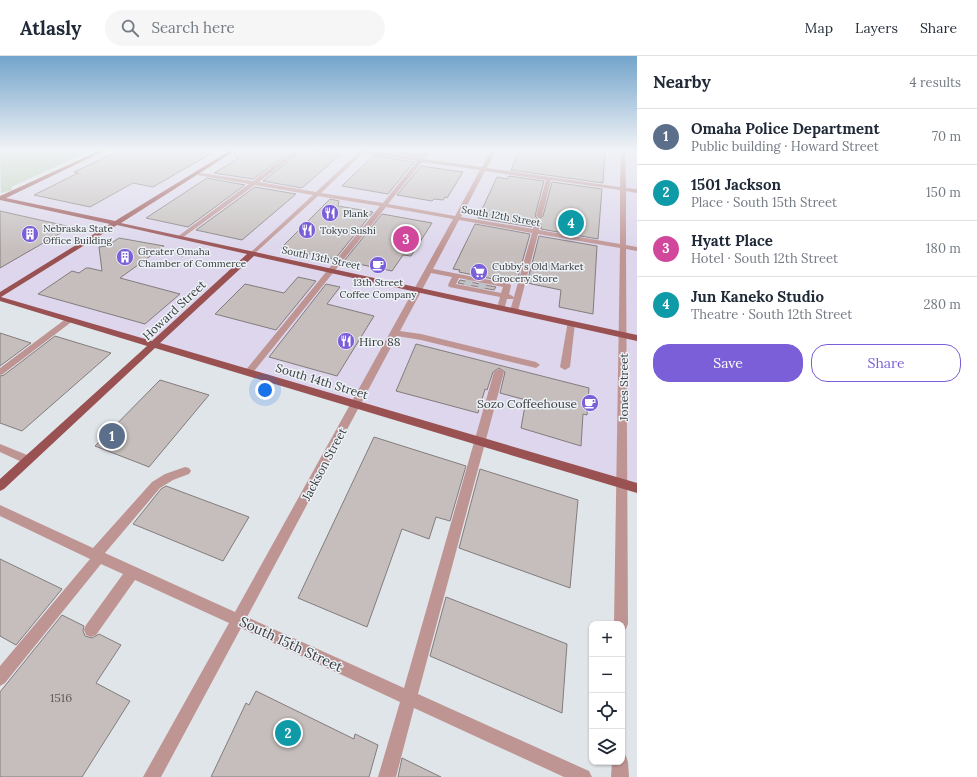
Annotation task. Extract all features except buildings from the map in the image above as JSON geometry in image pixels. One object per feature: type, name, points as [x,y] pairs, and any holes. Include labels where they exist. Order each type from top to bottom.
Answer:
[{"type":"main road","points":[[0,198],[31,184]]},
{"type":"main road","points":[[0,295],[180,184]]},
{"type":"main road","name":"South 13th Street","points":[[0,198],[637,338]]},
{"type":"main road","name":"Howard Street","points":[[0,486],[253,253]]},
{"type":"main road","name":"South 14th Street","points":[[0,299],[637,488]]},
{"type":"street","points":[[180,237],[253,184]]},
{"type":"street","name":"South 12th Street","points":[[258,184],[457,218],[536,228],[637,249]]},
{"type":"street","name":"Howard Street","points":[[253,253],[328,184]]},
{"type":"street","points":[[248,373],[401,184]]},
{"type":"street","name":"Jackson Street","points":[[152,777],[475,184]]},
{"type":"street","points":[[539,216],[548,184]]},
{"type":"street","points":[[587,184],[637,191]]},
{"type":"street","name":"Jones Street","points":[[621,621],[623,184]]},
{"type":"street","points":[[514,310],[536,228]]},
{"type":"street","points":[[429,270],[456,276],[452,285],[468,283],[482,286],[504,296],[517,299]]},
{"type":"street","points":[[501,308],[504,296]]},
{"type":"street","points":[[0,372],[70,320]]},
{"type":"street","points":[[565,367],[571,323]]},
{"type":"street","points":[[395,333],[420,337],[536,365]]},
{"type":"street","points":[[387,777],[499,372]]},
{"type":"street","points":[[0,448],[28,460]]},
{"type":"street","points":[[0,678],[97,556],[156,485],[169,477],[185,471]]},
{"type":"street","name":"South 15th Street","points":[[0,510],[97,556],[583,777]]},
{"type":"street","points":[[91,630],[134,572]]},
{"type":"street","points":[[620,765],[620,777]]},
{"type":"path","points":[[177,255],[184,257]]},
{"type":"shaded area","points":[[31,184],[637,184],[637,488],[0,299],[0,198]]},
{"type":"green space","points":[[1,184],[18,184],[11,187],[12,190],[1,193]]},
{"type":"tunnel","points":[[467,286],[470,280]]},
{"type":"tunnel","points":[[481,289],[483,282]]},
{"type":"place","name":"Plank","points":[[330,213]]},
{"type":"place","name":"Jun Kaneko Studio","points":[[571,223]]},
{"type":"place","name":"Tokyo Sushi","points":[[307,230]]},
{"type":"place","name":"Nebraska State Office Building","points":[[30,234]]},
{"type":"place","name":"Hyatt Place","points":[[406,239]]},
{"type":"place","name":"Greater Omaha Chamber of Commerce","points":[[125,257]]},
{"type":"place","name":"13th Street Coffee Company","points":[[378,265]]},
{"type":"place","name":"Cubby's Old Market Grocery Store","points":[[479,272]]},
{"type":"place","name":"Hiro 88","points":[[346,341]]},
{"type":"place","name":"Sozo Coffeehouse","points":[[590,403]]},
{"type":"place","name":"Omaha Police Department","points":[[112,436]]},
{"type":"place","name":"1501 Jackson","points":[[288,733]]}]
